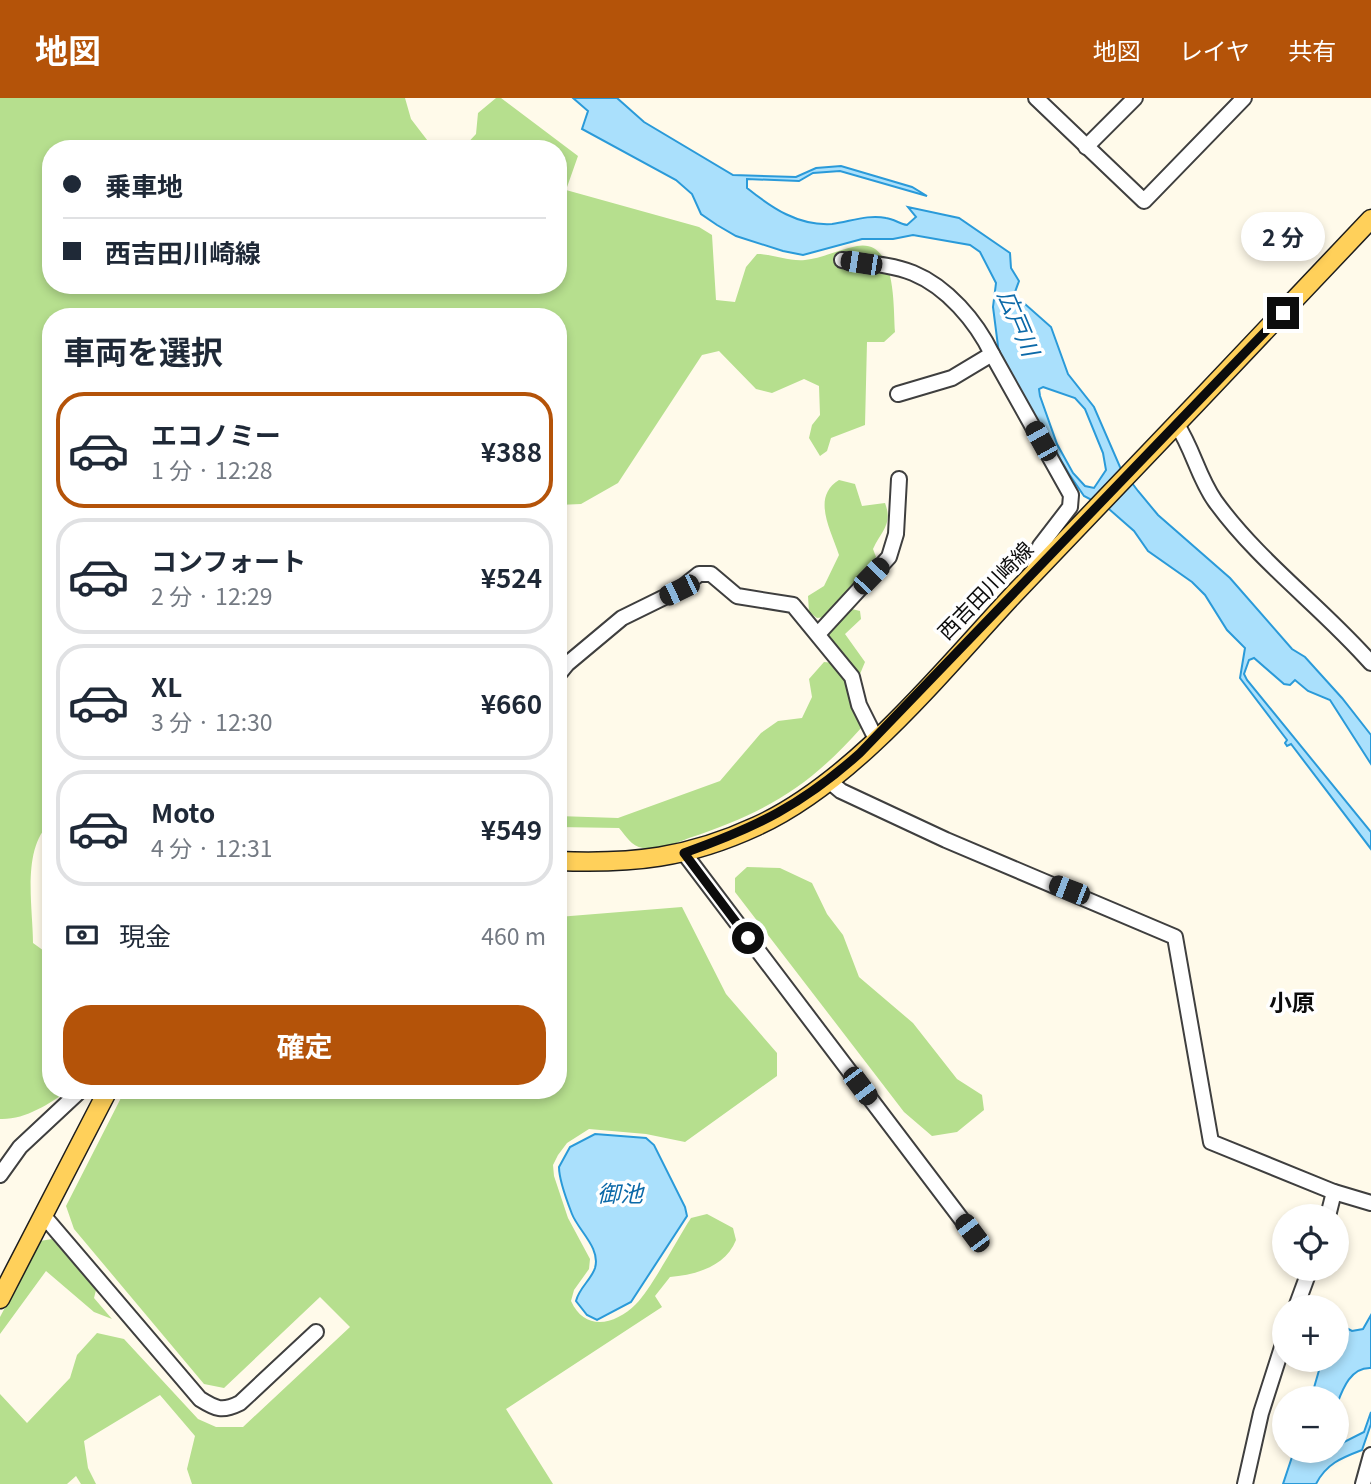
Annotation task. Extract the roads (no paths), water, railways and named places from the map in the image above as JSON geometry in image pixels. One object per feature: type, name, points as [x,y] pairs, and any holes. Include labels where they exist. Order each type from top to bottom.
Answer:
[{"type":"main road","name":"西吉田川崎線","points":[[567,861],[632,861],[684,853],[758,826],[829,781],[876,739],[1371,219]]},
{"type":"main road","points":[[0,1299],[103,1099]]},
{"type":"street","points":[[1036,98],[1144,201],[1244,98]]},
{"type":"street","points":[[1086,147],[1135,98]]},
{"type":"street","points":[[842,260],[905,270],[921,277],[964,312],[992,354],[1070,495],[1070,507],[1040,546],[1033,575]]},
{"type":"street","points":[[898,394],[953,378],[992,354]]},
{"type":"street","points":[[1177,425],[1186,439],[1203,482],[1216,502],[1248,540],[1371,663]]},
{"type":"street","points":[[819,633],[889,557],[896,534],[899,479]]},
{"type":"street","points":[[567,664],[622,618],[679,590],[699,574],[711,574],[737,596],[793,605],[819,633],[852,677],[859,705],[876,739]]},
{"type":"street","points":[[829,781],[841,791],[946,840],[1175,937],[1211,1142],[1334,1192],[1366,1201]]},
{"type":"street","points":[[684,853],[972,1233]]},
{"type":"street","points":[[0,1175],[20,1147],[71,1099]]},
{"type":"street","points":[[1331,1204],[1334,1192]]},
{"type":"street","points":[[43,1215],[200,1399],[215,1409],[226,1410],[240,1403],[316,1332]]},
{"type":"street","points":[[1245,1484],[1261,1413],[1274,1372]]},
{"type":"street","points":[[1363,1484],[1371,1455]]},
{"type":"water","name":"広戸川","points":[[573,98],[617,98],[644,122],[733,175],[796,177],[816,168],[841,166],[912,187],[927,196],[840,171],[813,173],[799,181],[747,179],[747,188],[776,209],[797,219],[832,224],[879,217],[907,225],[916,217],[908,207],[959,218],[1010,253],[1011,268],[1019,281],[1015,292],[1017,297],[1051,327],[1068,374],[1094,407],[1120,467],[1158,515],[1230,578],[1292,649],[1305,657],[1371,735],[1371,764],[1330,700],[1308,691],[1295,680],[1290,685],[1284,684],[1254,658],[1249,660],[1244,674],[1247,680],[1371,832],[1371,849],[1291,744],[1287,746],[1287,740],[1240,678],[1245,648],[1227,630],[1205,595],[1192,582],[1148,551],[1134,531],[1109,509],[1084,496],[1069,474],[999,354],[993,307],[996,283],[980,252],[970,245],[913,235],[893,239],[862,239],[803,255],[736,236],[701,214],[692,194],[676,180],[582,129],[588,111]],"holes":[[[1043,387],[1075,398],[1085,409],[1103,453],[1106,470],[1094,488],[1085,486],[1073,473],[1057,444],[1039,389]]]},
{"type":"water","name":"御池","points":[[595,1134],[646,1138],[654,1145],[687,1216],[631,1302],[597,1320],[587,1315],[576,1301],[595,1268],[595,1253],[572,1214],[559,1167],[570,1147]]},
{"type":"water","points":[[1371,1315],[1371,1368],[1358,1371],[1345,1386],[1314,1386],[1319,1372],[1349,1372],[1349,1329],[1363,1329]]},
{"type":"water","points":[[1371,1412],[1371,1424],[1362,1450],[1349,1455],[1349,1440],[1364,1432]]},
{"type":"water","points":[[1290,1463],[1334,1463],[1324,1471],[1316,1484],[1283,1484]]},
{"type":"district","name":"小原","points":[[1292,1003]]}]
